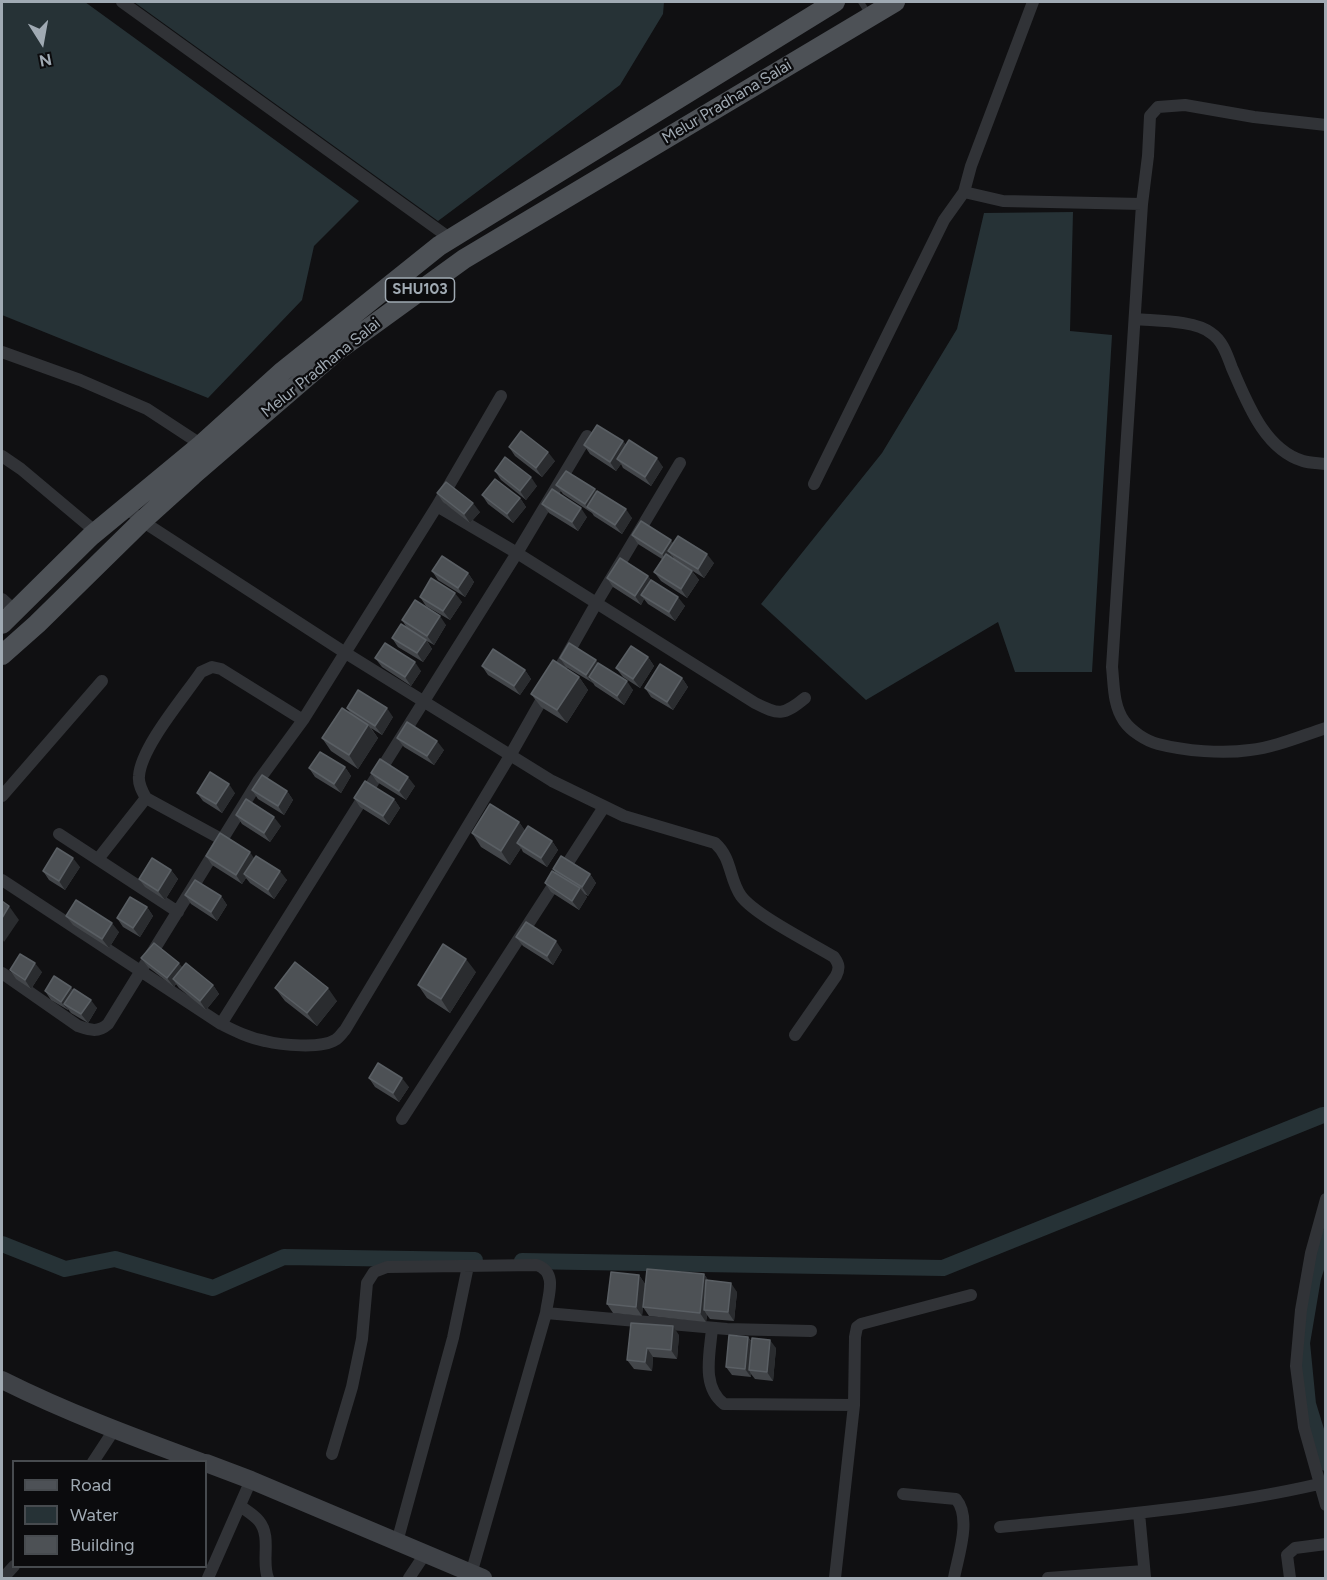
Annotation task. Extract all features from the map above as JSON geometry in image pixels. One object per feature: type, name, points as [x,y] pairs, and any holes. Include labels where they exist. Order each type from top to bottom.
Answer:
[{"type":"main road","name":"Melur Pradhana Salai","points":[[2,655],[37,624],[142,521],[283,371],[451,239],[834,2]]},
{"type":"main road","name":"Melur Pradhana Salai","points":[[6,611],[96,532],[127,508],[464,259],[865,9],[893,2]]},
{"type":"main road","points":[[2,1380],[46,1402],[114,1430],[198,1460]]},
{"type":"main road","points":[[207,1463],[477,1576]]},
{"type":"street","points":[[122,2],[451,239]]},
{"type":"street","points":[[814,484],[944,220],[964,192],[971,166],[1033,2]]},
{"type":"street","points":[[1326,125],[1254,117],[1185,105],[1158,107],[1150,116],[1142,204],[1112,667],[1115,702],[1124,720],[1137,734],[1156,744],[1212,751],[1250,750],[1282,743],[1326,728]]},
{"type":"street","points":[[964,192],[1003,201],[1142,204]]},
{"type":"street","points":[[1135,319],[1195,325],[1210,331],[1220,342],[1250,408],[1271,440],[1286,453],[1303,461],[1326,464]]},
{"type":"street","points":[[2,352],[80,380],[147,409],[209,449]]},
{"type":"street","points":[[2,973],[78,1026],[91,1031],[102,1029],[108,1024],[260,780],[303,720],[437,506],[501,396]]},
{"type":"street","points":[[220,1024],[518,553],[587,436]]},
{"type":"street","points":[[2,456],[21,469],[96,532]]},
{"type":"street","points":[[2,880],[220,1024],[240,1034],[266,1042],[320,1045],[335,1041],[345,1030],[511,754],[597,602],[680,463]]},
{"type":"street","points":[[437,506],[518,553],[772,712],[782,713],[790,710],[805,698]]},
{"type":"street","points":[[127,508],[142,521],[344,652],[552,781],[624,816],[715,843],[724,851],[741,896],[754,908],[834,957],[838,964],[839,970],[836,976],[795,1035]]},
{"type":"street","points":[[223,840],[146,798],[139,783],[139,775],[152,743],[201,672],[206,669],[221,669],[303,720]]},
{"type":"street","points":[[2,796],[102,681]]},
{"type":"street","points":[[98,859],[146,798]]},
{"type":"street","points":[[402,1119],[604,807]]},
{"type":"street","points":[[59,834],[178,912]]},
{"type":"street","points":[[1326,1199],[1311,1253],[1301,1310],[1296,1365],[1304,1427],[1326,1505]]},
{"type":"street","points":[[332,1454],[352,1387],[362,1339],[367,1283],[374,1272],[387,1267],[537,1265],[543,1267],[551,1280],[546,1313],[477,1576]]},
{"type":"street","points":[[398,1542],[453,1338],[468,1266]]},
{"type":"street","points":[[835,1578],[854,1405],[857,1327],[861,1324],[971,1295]]},
{"type":"street","points":[[546,1313],[712,1328],[811,1331]]},
{"type":"street","points":[[712,1328],[709,1376],[716,1398],[724,1404],[854,1405]]},
{"type":"street","points":[[94,1460],[114,1430]]},
{"type":"street","points":[[208,1578],[251,1480]]},
{"type":"street","points":[[1000,1527],[1139,1513],[1269,1495],[1319,1484]]},
{"type":"street","points":[[903,1494],[956,1499],[962,1506],[964,1524],[954,1578]]},
{"type":"street","points":[[240,1506],[258,1519],[262,1525],[266,1538],[264,1566],[268,1578]]},
{"type":"street","points":[[1048,1578],[1144,1575],[1139,1513]]},
{"type":"street","points":[[1290,1578],[1287,1555],[1295,1548],[1326,1544]]},
{"type":"street","points":[[409,1578],[425,1554]]},
{"type":"water","points":[[2,2],[85,2],[359,201],[314,246],[302,300],[208,398],[2,315]]},
{"type":"water","points":[[134,2],[664,2],[663,14],[620,85],[438,221]]},
{"type":"water","points":[[1073,212],[1070,331],[1112,335],[1092,672],[1015,672],[998,622],[866,700],[761,604],[882,453],[957,329],[984,213]]},
{"type":"building","points":[[597,425],[623,441],[610,462],[584,445]]},
{"type":"building","points":[[521,431],[548,452],[536,468],[509,447]]},
{"type":"building","points":[[629,440],[657,458],[645,477],[617,459]]},
{"type":"building","points":[[505,457],[531,477],[520,491],[495,471]]},
{"type":"building","points":[[566,471],[595,489],[585,504],[556,485]]},
{"type":"building","points":[[495,479],[520,498],[507,514],[482,495]]},
{"type":"building","points":[[446,482],[473,503],[464,514],[437,493]]},
{"type":"building","points":[[552,489],[581,508],[572,522],[542,504]]},
{"type":"building","points":[[597,491],[626,509],[615,525],[587,507]]},
{"type":"building","points":[[641,521],[671,540],[662,554],[632,535]]},
{"type":"building","points":[[678,536],[707,554],[698,569],[668,551]]},
{"type":"building","points":[[666,554],[692,571],[681,589],[654,572]]},
{"type":"building","points":[[442,556],[468,573],[458,588],[432,571]]},
{"type":"building","points":[[620,558],[648,576],[635,596],[607,578]]},
{"type":"building","points":[[431,578],[455,593],[443,611],[420,597]]},
{"type":"building","points":[[651,580],[678,597],[669,612],[641,595]]},
{"type":"building","points":[[415,600],[440,616],[427,636],[402,620]]},
{"type":"building","points":[[401,624],[426,640],[417,653],[392,638]]},
{"type":"building","points":[[385,643],[415,662],[405,677],[375,658]]},
{"type":"building","points":[[569,643],[596,660],[586,675],[560,658]]},
{"type":"building","points":[[631,646],[648,657],[633,679],[616,668]]},
{"type":"building","points":[[493,649],[525,670],[514,686],[482,666]]},
{"type":"building","points":[[553,660],[579,677],[557,710],[531,694]]},
{"type":"building","points":[[598,663],[627,681],[617,696],[589,677]]},
{"type":"building","points":[[660,664],[682,678],[667,702],[645,688]]},
{"type":"building","points":[[358,690],[387,708],[375,726],[347,708]]},
{"type":"building","points":[[342,708],[368,725],[349,755],[322,738]]},
{"type":"building","points":[[407,722],[437,741],[427,756],[397,738]]},
{"type":"building","points":[[320,752],[345,767],[334,784],[309,768]]},
{"type":"building","points":[[380,759],[408,777],[399,791],[371,773]]},
{"type":"building","points":[[210,772],[229,784],[216,804],[197,793]]},
{"type":"building","points":[[262,775],[287,791],[278,806],[252,790]]},
{"type":"building","points":[[365,781],[394,799],[383,816],[354,798]]},
{"type":"building","points":[[246,799],[274,817],[264,833],[236,815]]},
{"type":"building","points":[[490,804],[519,822],[501,851],[472,833]]},
{"type":"building","points":[[528,826],[552,841],[541,858],[517,843]]},
{"type":"building","points":[[220,833],[250,852],[236,875],[206,856]]},
{"type":"building","points":[[57,848],[73,858],[59,881],[43,871]]},
{"type":"building","points":[[256,856],[280,871],[268,890],[244,874]]},
{"type":"building","points":[[561,856],[590,874],[582,887],[553,869]]},
{"type":"building","points":[[152,858],[171,870],[158,891],[139,879]]},
{"type":"building","points":[[552,871],[580,888],[572,901],[545,883]]},
{"type":"building","points":[[195,880],[221,896],[211,912],[185,895]]},
{"type":"building","points":[[130,897],[147,907],[133,928],[117,918]]},
{"type":"building","points":[[76,900],[112,923],[102,939],[66,916]]},
{"type":"building","points":[[2,901],[9,906],[2,918]]},
{"type":"building","points":[[526,922],[556,941],[547,956],[516,937]]},
{"type":"building","points":[[154,943],[179,963],[167,978],[141,958]]},
{"type":"building","points":[[443,944],[466,959],[441,999],[418,985]]},
{"type":"building","points":[[20,954],[35,963],[25,980],[10,970]]},
{"type":"building","points":[[295,962],[328,988],[307,1013],[275,988]]},
{"type":"building","points":[[186,963],[213,985],[200,1001],[173,979]]},
{"type":"building","points":[[54,976],[71,987],[61,1002],[45,991]]},
{"type":"building","points":[[74,989],[91,1000],[81,1014],[64,1004]]},
{"type":"building","points":[[378,1063],[402,1078],[393,1093],[369,1078]]},
{"type":"building","points":[[647,1269],[704,1274],[700,1313],[643,1307]]},
{"type":"building","points":[[611,1272],[639,1275],[636,1307],[607,1304]]},
{"type":"building","points":[[706,1280],[731,1283],[728,1312],[704,1310]]},
{"type":"building","points":[[631,1323],[673,1326],[671,1350],[647,1348],[645,1362],[627,1360]]},
{"type":"building","points":[[729,1335],[748,1337],[745,1369],[726,1367]]},
{"type":"building","points":[[752,1338],[770,1340],[767,1372],[749,1370]]},
{"type":"waterway","points":[[522,1261],[943,1268],[1326,1115]]},
{"type":"waterway","points":[[1326,1237],[1313,1278],[1302,1343],[1308,1404],[1326,1463]]},
{"type":"waterway","points":[[2,1244],[65,1269],[115,1259],[213,1288],[284,1257],[475,1260]]}]
